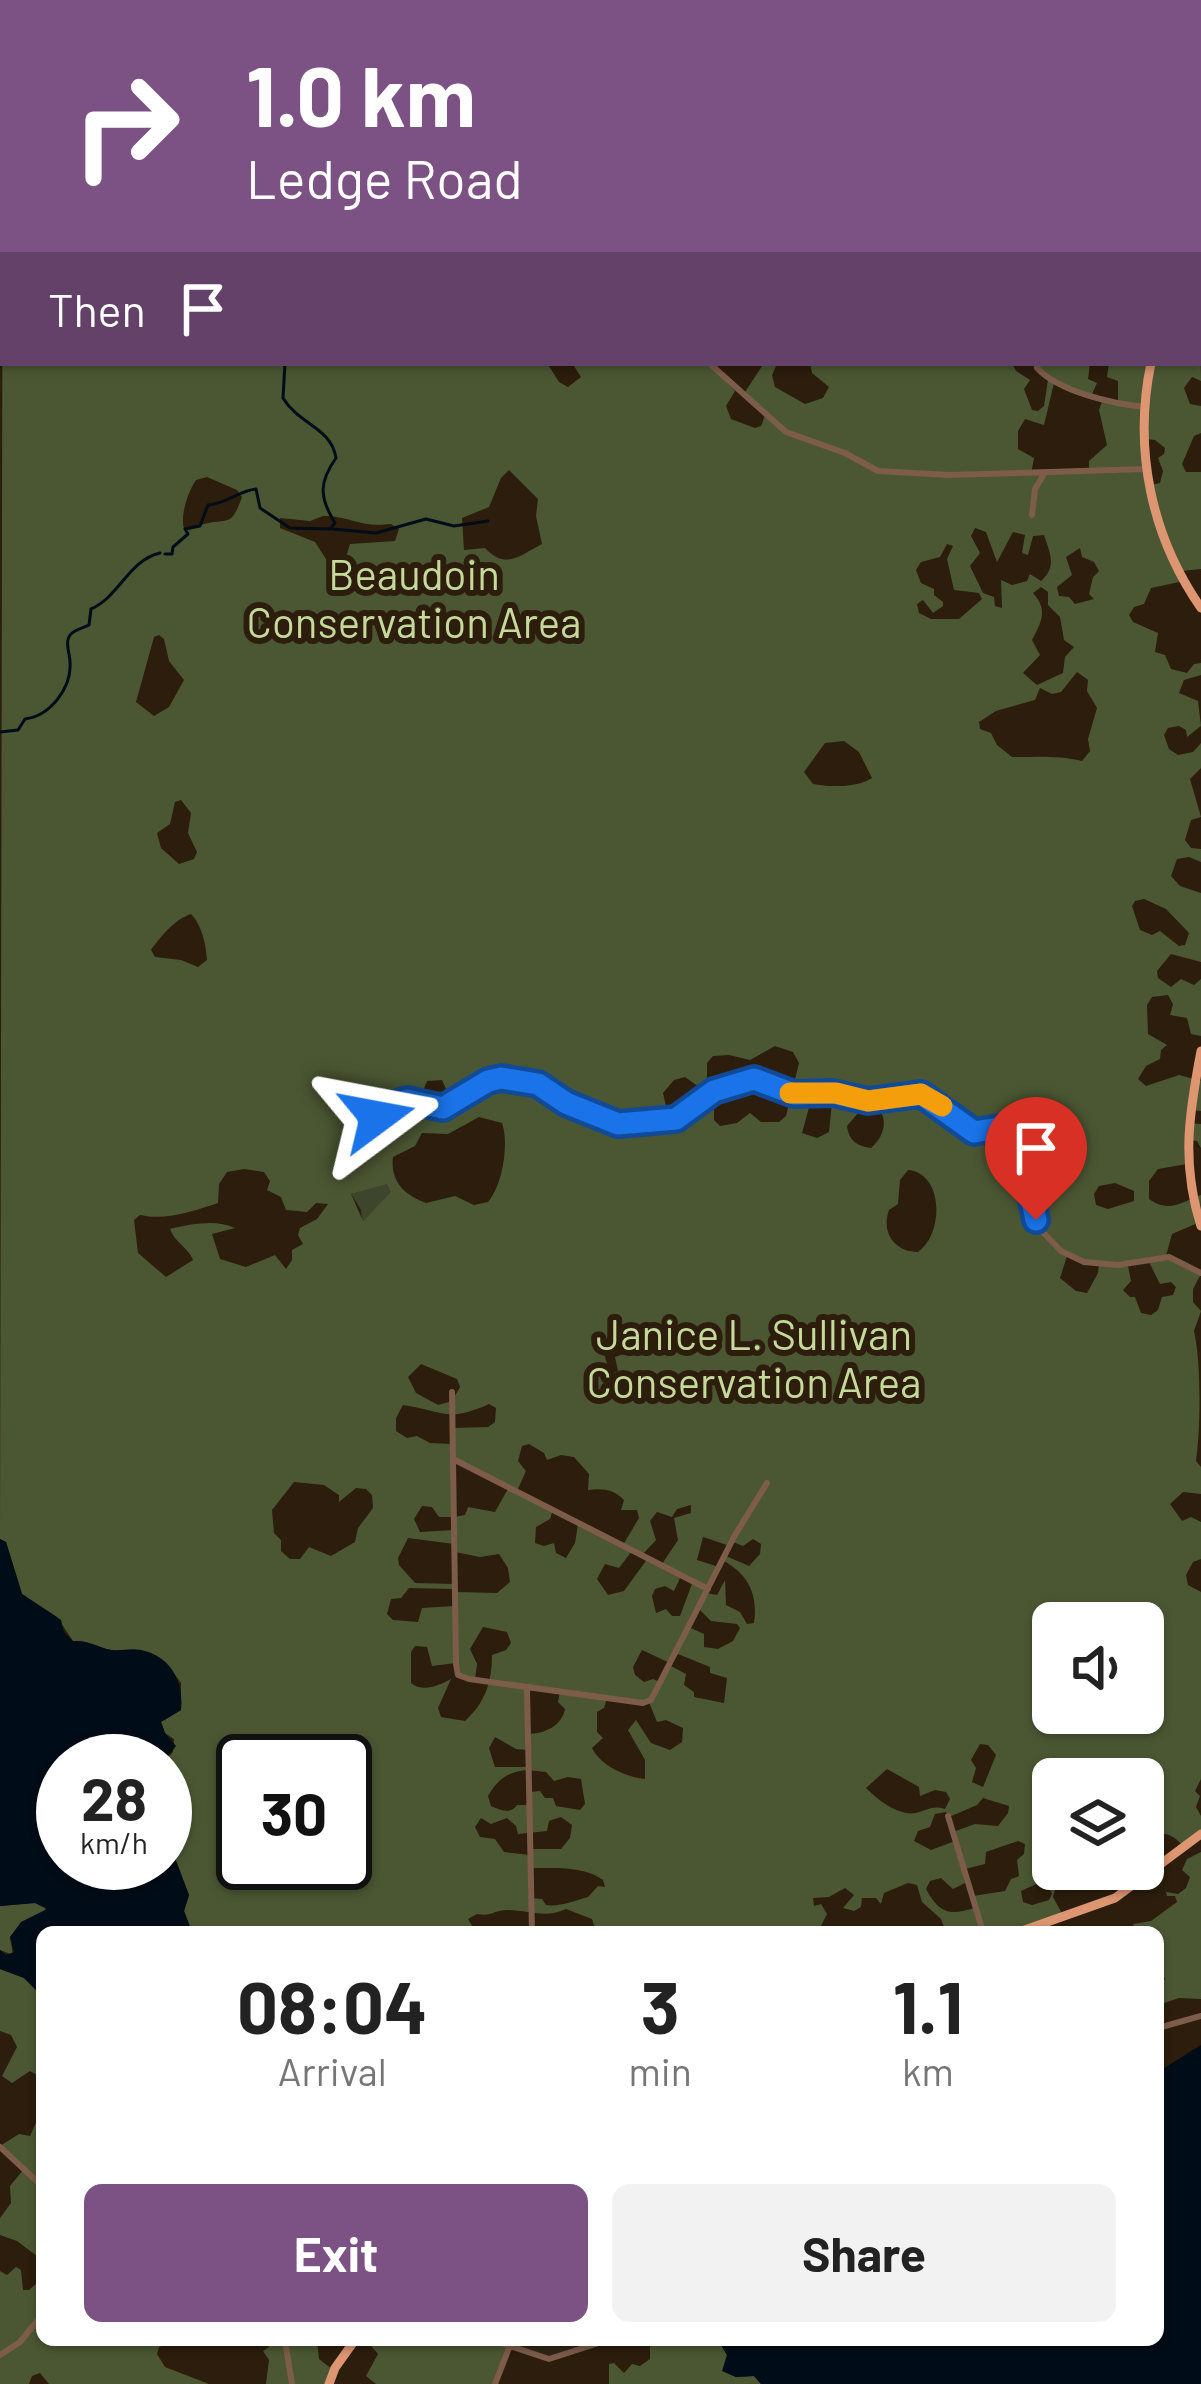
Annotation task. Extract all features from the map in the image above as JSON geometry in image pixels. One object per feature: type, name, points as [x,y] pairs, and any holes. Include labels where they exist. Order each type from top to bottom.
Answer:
[{"type":"main road","points":[[1151,366],[1145,407],[1146,469],[1162,536],[1201,608]]},
{"type":"main road","points":[[1201,1051],[1186,1147],[1201,1226]]},
{"type":"main road","points":[[1036,1926],[1115,1898],[1201,1834]]},
{"type":"main road","points":[[329,2384],[351,2346]]},
{"type":"street","points":[[712,366],[786,432],[839,450],[872,469],[949,475],[1146,469]]},
{"type":"street","points":[[1037,368],[1049,380],[1108,404],[1145,407]]},
{"type":"street","points":[[1032,514],[1035,489],[1044,474]]},
{"type":"street","points":[[374,1138],[379,1112],[386,1106],[414,1101],[443,1108],[501,1078],[538,1084],[566,1103],[618,1124],[676,1119],[714,1091],[754,1079],[794,1094],[833,1093],[868,1101],[921,1094],[974,1132],[1011,1131],[1021,1150],[1038,1228],[1066,1255],[1084,1262],[1129,1266],[1168,1257],[1201,1273]]},
{"type":"street","points":[[452,1392],[458,1673],[469,1679],[643,1703],[651,1700],[735,1535],[767,1484]]},
{"type":"street","points":[[453,1460],[708,1589]]},
{"type":"street","points":[[527,1688],[532,1926]]},
{"type":"street","points":[[948,1816],[981,1926]]},
{"type":"street","points":[[1164,2026],[1201,2016]]},
{"type":"street","points":[[0,2147],[36,2180]]},
{"type":"street","points":[[0,2355],[20,2342],[36,2322]]},
{"type":"street","points":[[285,2346],[292,2384]]},
{"type":"street","points":[[495,2384],[509,2347],[549,2359],[589,2346]]},
{"type":"shaded area","points":[[0,1539],[6,1542],[22,1594],[61,1620],[73,1641],[151,1653],[168,1664],[178,1680],[181,1700],[181,1710],[161,1722],[166,1734],[36,1734],[36,1890],[187,1890],[184,1911],[190,1926],[36,1926],[36,1990],[24,1978],[0,1969],[0,1950],[6,1955],[14,1952],[10,1937],[21,1922],[47,1909],[35,1903],[0,1906]]},
{"type":"shaded area","points":[[1201,2045],[1201,2384],[761,2384],[754,2376],[736,2377],[722,2371],[727,2355],[722,2346],[1164,2346],[1164,2068]]},
{"type":"shaded area","points":[[509,2346],[590,2346],[549,2359]]},
{"type":"green space","points":[[2,366],[549,366],[568,387],[581,377],[574,366],[712,366],[735,391],[726,406],[731,419],[755,428],[761,426],[766,413],[745,392],[762,366],[776,366],[775,387],[805,404],[823,398],[829,387],[811,366],[1014,366],[1030,380],[1024,389],[1032,410],[1038,411],[1044,406],[1048,380],[1033,366],[1090,366],[1088,379],[1097,383],[1092,394],[1054,383],[1044,425],[1025,419],[1018,431],[1018,449],[1034,458],[1031,474],[1089,473],[1089,461],[1107,445],[1099,410],[1102,402],[1118,405],[1118,381],[1107,377],[1109,366],[1201,366],[1201,381],[1192,377],[1184,388],[1190,404],[1201,406],[1201,433],[1194,436],[1182,464],[1186,472],[1201,472],[1201,569],[1182,571],[1184,581],[1151,588],[1144,604],[1129,615],[1133,622],[1158,633],[1155,652],[1165,655],[1171,669],[1187,673],[1201,663],[1201,675],[1184,680],[1179,693],[1198,701],[1201,726],[1187,737],[1179,726],[1168,728],[1164,735],[1169,749],[1178,755],[1193,752],[1201,743],[1201,768],[1190,779],[1201,817],[1191,820],[1185,840],[1191,848],[1201,849],[1201,862],[1177,859],[1171,876],[1180,886],[1201,893],[1201,962],[1171,954],[1157,971],[1158,978],[1171,987],[1181,979],[1194,985],[1201,979],[1201,1036],[1191,1034],[1187,1018],[1170,1015],[1173,1004],[1168,995],[1152,997],[1147,1005],[1148,1034],[1167,1045],[1160,1059],[1146,1066],[1138,1079],[1146,1086],[1179,1075],[1201,1081],[1201,1111],[1189,1110],[1188,1123],[1201,1124],[1201,1148],[1197,1141],[1187,1140],[1187,1164],[1158,1169],[1149,1181],[1149,1199],[1170,1206],[1201,1195],[1200,1222],[1172,1234],[1166,1256],[1201,1274],[1193,1302],[1201,1311],[1194,1331],[1201,1494],[1183,1492],[1170,1504],[1182,1521],[1191,1517],[1201,1522],[1201,1559],[1193,1562],[1186,1575],[1188,1585],[1201,1592],[1201,1779],[1195,1791],[1200,1796],[1196,1807],[1201,1835],[1184,1848],[1164,1834],[1164,1758],[1032,1758],[1032,1886],[1021,1891],[1023,1902],[1032,1905],[1049,1900],[1050,1890],[1055,1890],[1053,1897],[1065,1919],[1043,1926],[944,1926],[922,1902],[917,1885],[908,1883],[884,1893],[881,1904],[876,1898],[862,1898],[861,1907],[854,1911],[843,1908],[854,1895],[845,1888],[829,1897],[813,1898],[814,1906],[821,1904],[827,1914],[821,1926],[594,1926],[592,1919],[566,1909],[477,1914],[468,1919],[472,1926],[190,1926],[184,1911],[187,1890],[192,1890],[192,1734],[166,1734],[161,1722],[181,1710],[181,1683],[151,1656],[73,1641],[57,1617],[22,1594],[6,1542],[0,1539]],"holes":[[[1146,439],[1165,448],[1158,458],[1163,471],[1160,483],[1150,485]],[[509,470],[538,499],[542,544],[506,560],[485,548],[464,550],[462,518],[489,507]],[[207,477],[237,490],[242,497],[235,513],[228,520],[184,529],[188,497],[196,480]],[[323,516],[399,529],[395,541],[350,544],[339,579],[315,542],[280,528],[280,518],[310,521]],[[975,528],[986,532],[997,562],[1013,532],[1025,535],[1022,553],[1028,555],[1033,536],[1044,535],[1051,558],[1041,581],[1030,574],[1027,581],[1012,585],[1001,580],[1002,608],[995,606],[994,597],[983,593],[970,566],[980,553],[971,536]],[[947,544],[953,546],[947,559],[954,590],[979,593],[982,599],[959,619],[931,619],[919,613],[917,604],[923,600],[933,613],[943,606],[934,589],[921,583],[916,570],[921,562],[940,557]],[[1080,548],[1082,557],[1094,562],[1099,571],[1089,594],[1094,599],[1075,604],[1059,596],[1057,587],[1072,575],[1066,557]],[[1041,587],[1048,592],[1048,605],[1060,617],[1064,640],[1074,647],[1065,657],[1063,673],[1037,685],[1023,673],[1040,655],[1032,640],[1042,616],[1041,605],[1033,593]],[[159,635],[169,661],[184,680],[169,707],[154,716],[136,702],[154,637]],[[1077,672],[1088,680],[1087,691],[1097,708],[1088,739],[1090,751],[1082,761],[1012,757],[991,733],[980,729],[979,722],[996,711],[1035,700],[1040,688],[1052,694],[1061,692]],[[844,741],[859,752],[872,778],[827,786],[813,784],[804,772],[825,743]],[[181,800],[191,813],[188,833],[197,852],[194,859],[179,864],[161,848],[157,833],[170,824],[175,802]],[[1144,899],[1166,909],[1189,933],[1185,945],[1179,946],[1160,931],[1152,935],[1140,930],[1132,906]],[[191,914],[203,936],[207,960],[198,967],[155,957],[151,950],[164,934]],[[775,1046],[793,1052],[799,1063],[786,1116],[779,1122],[761,1122],[750,1113],[737,1123],[720,1126],[714,1120],[714,1108],[707,1103],[688,1123],[670,1124],[663,1093],[674,1080],[685,1077],[699,1087],[707,1080],[707,1063],[713,1056],[750,1060]],[[442,1080],[447,1091],[461,1099],[463,1110],[445,1114],[444,1100],[423,1091],[427,1081]],[[825,1098],[832,1103],[829,1132],[817,1138],[802,1133],[810,1104]],[[859,1112],[882,1114],[883,1128],[871,1148],[854,1142],[847,1126]],[[479,1117],[502,1123],[503,1164],[488,1202],[474,1205],[455,1196],[426,1203],[411,1196],[400,1186],[393,1157],[415,1146],[422,1133],[448,1134]],[[908,1170],[920,1174],[934,1193],[936,1219],[918,1252],[902,1249],[892,1239],[887,1226],[889,1210],[898,1204],[900,1180]],[[227,1172],[264,1172],[270,1181],[267,1190],[281,1197],[286,1210],[307,1212],[316,1203],[328,1204],[317,1219],[300,1228],[303,1244],[292,1250],[286,1269],[275,1255],[246,1267],[220,1259],[212,1234],[235,1228],[228,1225],[204,1223],[170,1229],[193,1260],[166,1277],[138,1253],[134,1220],[140,1215],[170,1216],[218,1203],[219,1184]],[[1115,1183],[1134,1191],[1134,1201],[1108,1209],[1096,1205],[1094,1194],[1099,1186]],[[387,1184],[391,1192],[363,1221],[351,1194]],[[1067,1256],[1099,1264],[1087,1293],[1060,1278]],[[1149,1262],[1160,1284],[1171,1282],[1176,1287],[1173,1295],[1162,1297],[1151,1315],[1141,1313],[1135,1297],[1123,1290],[1131,1281],[1128,1266]],[[608,1336],[628,1340],[627,1353],[615,1357],[618,1371],[613,1373],[605,1355]],[[421,1364],[457,1379],[460,1387],[452,1401],[438,1405],[416,1393],[408,1377]],[[489,1404],[496,1408],[495,1422],[488,1427],[453,1428],[452,1444],[407,1438],[396,1431],[403,1405],[464,1413]],[[529,1444],[547,1460],[574,1457],[589,1474],[588,1490],[616,1494],[624,1500],[621,1510],[637,1510],[639,1518],[623,1545],[578,1524],[566,1558],[556,1553],[554,1543],[535,1543],[536,1527],[550,1519],[553,1509],[517,1491],[526,1471],[518,1461],[522,1446]],[[454,1461],[509,1487],[495,1512],[468,1507],[465,1515],[454,1517]],[[294,1482],[324,1485],[339,1495],[339,1502],[356,1488],[372,1495],[373,1508],[358,1528],[355,1542],[331,1556],[309,1547],[300,1559],[290,1559],[281,1551],[281,1540],[274,1533],[272,1510]],[[691,1505],[691,1513],[674,1518],[678,1540],[662,1564],[648,1558],[624,1591],[608,1595],[597,1579],[605,1564],[619,1568],[632,1551],[642,1555],[656,1540],[650,1521],[657,1512],[672,1517],[677,1509]],[[422,1506],[432,1507],[439,1517],[454,1517],[454,1530],[420,1532],[414,1519]],[[703,1537],[730,1546],[733,1542],[743,1546],[753,1539],[761,1544],[760,1554],[749,1566],[726,1556],[724,1561],[750,1587],[754,1623],[747,1624],[740,1612],[726,1605],[725,1580],[717,1595],[707,1593],[719,1567],[697,1560]],[[408,1538],[454,1544],[455,1552],[480,1557],[499,1554],[510,1582],[497,1593],[455,1592],[454,1606],[422,1608],[418,1622],[393,1620],[387,1614],[391,1599],[401,1598],[409,1588],[454,1589],[454,1584],[415,1583],[399,1565]],[[681,1576],[693,1581],[680,1616],[666,1609],[656,1613],[652,1596],[655,1589],[665,1586],[674,1591]],[[700,1610],[711,1621],[740,1628],[733,1641],[718,1649],[704,1647],[704,1634],[691,1628]],[[483,1627],[507,1632],[511,1643],[492,1655],[486,1691],[465,1721],[441,1717],[438,1708],[451,1679],[426,1688],[411,1683],[415,1646],[427,1647],[432,1666],[456,1663],[459,1676],[475,1680],[477,1664],[470,1649]],[[642,1650],[672,1664],[678,1654],[727,1678],[724,1703],[694,1697],[684,1685],[686,1674],[671,1666],[662,1683],[644,1682],[633,1667]],[[530,1688],[560,1692],[558,1702],[565,1709],[546,1731],[527,1734]],[[607,1698],[649,1702],[657,1722],[666,1720],[683,1728],[682,1742],[670,1750],[651,1743],[636,1720],[628,1730],[645,1760],[645,1779],[615,1770],[601,1760],[592,1748],[603,1738],[597,1732],[597,1712]],[[495,1737],[527,1750],[527,1767],[495,1767],[489,1748]],[[980,1744],[988,1745],[996,1755],[983,1787],[972,1782],[976,1768],[971,1760]],[[887,1769],[919,1787],[920,1796],[935,1790],[946,1792],[950,1799],[945,1809],[903,1812],[866,1788]],[[527,1770],[546,1772],[554,1781],[581,1779],[585,1804],[580,1810],[556,1806],[553,1798],[545,1798],[540,1791],[530,1792],[528,1805],[509,1811],[491,1806],[488,1796],[496,1785],[504,1777]],[[983,1798],[1009,1806],[998,1826],[975,1824],[953,1832],[955,1841],[931,1850],[914,1841],[918,1831],[930,1827],[935,1814],[946,1812],[949,1817]],[[561,1817],[572,1825],[561,1849],[530,1849],[530,1855],[504,1852],[495,1839],[480,1837],[475,1827],[481,1818],[491,1824],[507,1818],[518,1834],[547,1831],[549,1821]],[[1018,1841],[1025,1844],[1017,1860],[1019,1876],[1011,1879],[1005,1891],[973,1896],[974,1908],[958,1912],[940,1908],[926,1889],[930,1881],[941,1878],[953,1889],[967,1882],[965,1869],[985,1864],[986,1852]],[[531,1868],[578,1870],[596,1875],[605,1887],[556,1905],[546,1905],[532,1898]]]},
{"type":"green space","points":[[387,1183],[392,1192],[362,1222],[351,1194]]},
{"type":"green space","points":[[1201,1852],[1201,1999],[1164,2003],[1164,1926],[1133,1924],[1151,1921],[1177,1902],[1166,1892],[1178,1894],[1186,1888],[1190,1877],[1182,1870],[1187,1859]]},
{"type":"green space","points":[[35,1903],[45,1907],[46,1913],[27,1919],[10,1937],[13,1955],[0,1950],[0,1906]]},
{"type":"green space","points":[[0,1969],[24,1978],[36,1990],[36,2074],[30,2071],[12,2083],[2,2076],[17,2047],[11,2035],[0,2031]]},
{"type":"green space","points":[[36,2122],[36,2255],[0,2235],[0,2218],[11,2203],[10,2186],[24,2169],[0,2146],[19,2134],[30,2136]]},
{"type":"green space","points":[[16,2267],[21,2270],[23,2290],[36,2284],[36,2346],[162,2346],[157,2354],[165,2367],[209,2384],[49,2384],[40,2373],[29,2384],[0,2384],[0,2271],[7,2275]]},
{"type":"green space","points":[[318,2346],[319,2359],[332,2369],[330,2384],[266,2384],[269,2360],[263,2351]]},
{"type":"green space","points":[[371,2346],[510,2348],[495,2384],[376,2384],[366,2376],[378,2354]]},
{"type":"green space","points":[[650,2346],[722,2346],[727,2355],[723,2371],[736,2377],[754,2376],[761,2384],[609,2384],[609,2364],[624,2373],[632,2364],[640,2366],[650,2359]]},
{"type":"waterway","points":[[165,554],[172,554],[188,534],[185,529],[200,526],[208,505],[256,489],[260,508],[290,528],[330,529],[335,523],[323,490],[336,458],[333,448],[283,398],[285,366]]},
{"type":"waterway","points":[[333,529],[376,533],[426,519],[454,526],[488,521]]},
{"type":"waterway","points":[[0,732],[18,730],[25,719],[58,699],[70,672],[69,637],[89,625],[91,609],[140,563],[160,553]]},
{"type":"slow traffic","points":[[790,1093],[836,1093],[868,1101],[921,1094],[942,1106]]},
{"type":"route","points":[[377,1117],[382,1108],[402,1101],[443,1108],[501,1078],[538,1084],[566,1103],[618,1124],[676,1119],[714,1091],[754,1079],[788,1093],[833,1093],[868,1101],[921,1094],[974,1132],[1011,1131],[1021,1150],[1036,1220]]},
{"type":"park label","name":"Beaudoin Conservation Area","points":[[414,597]]},
{"type":"park label","name":"Janice L. Sullivan Conservation Area","points":[[754,1357]]}]
